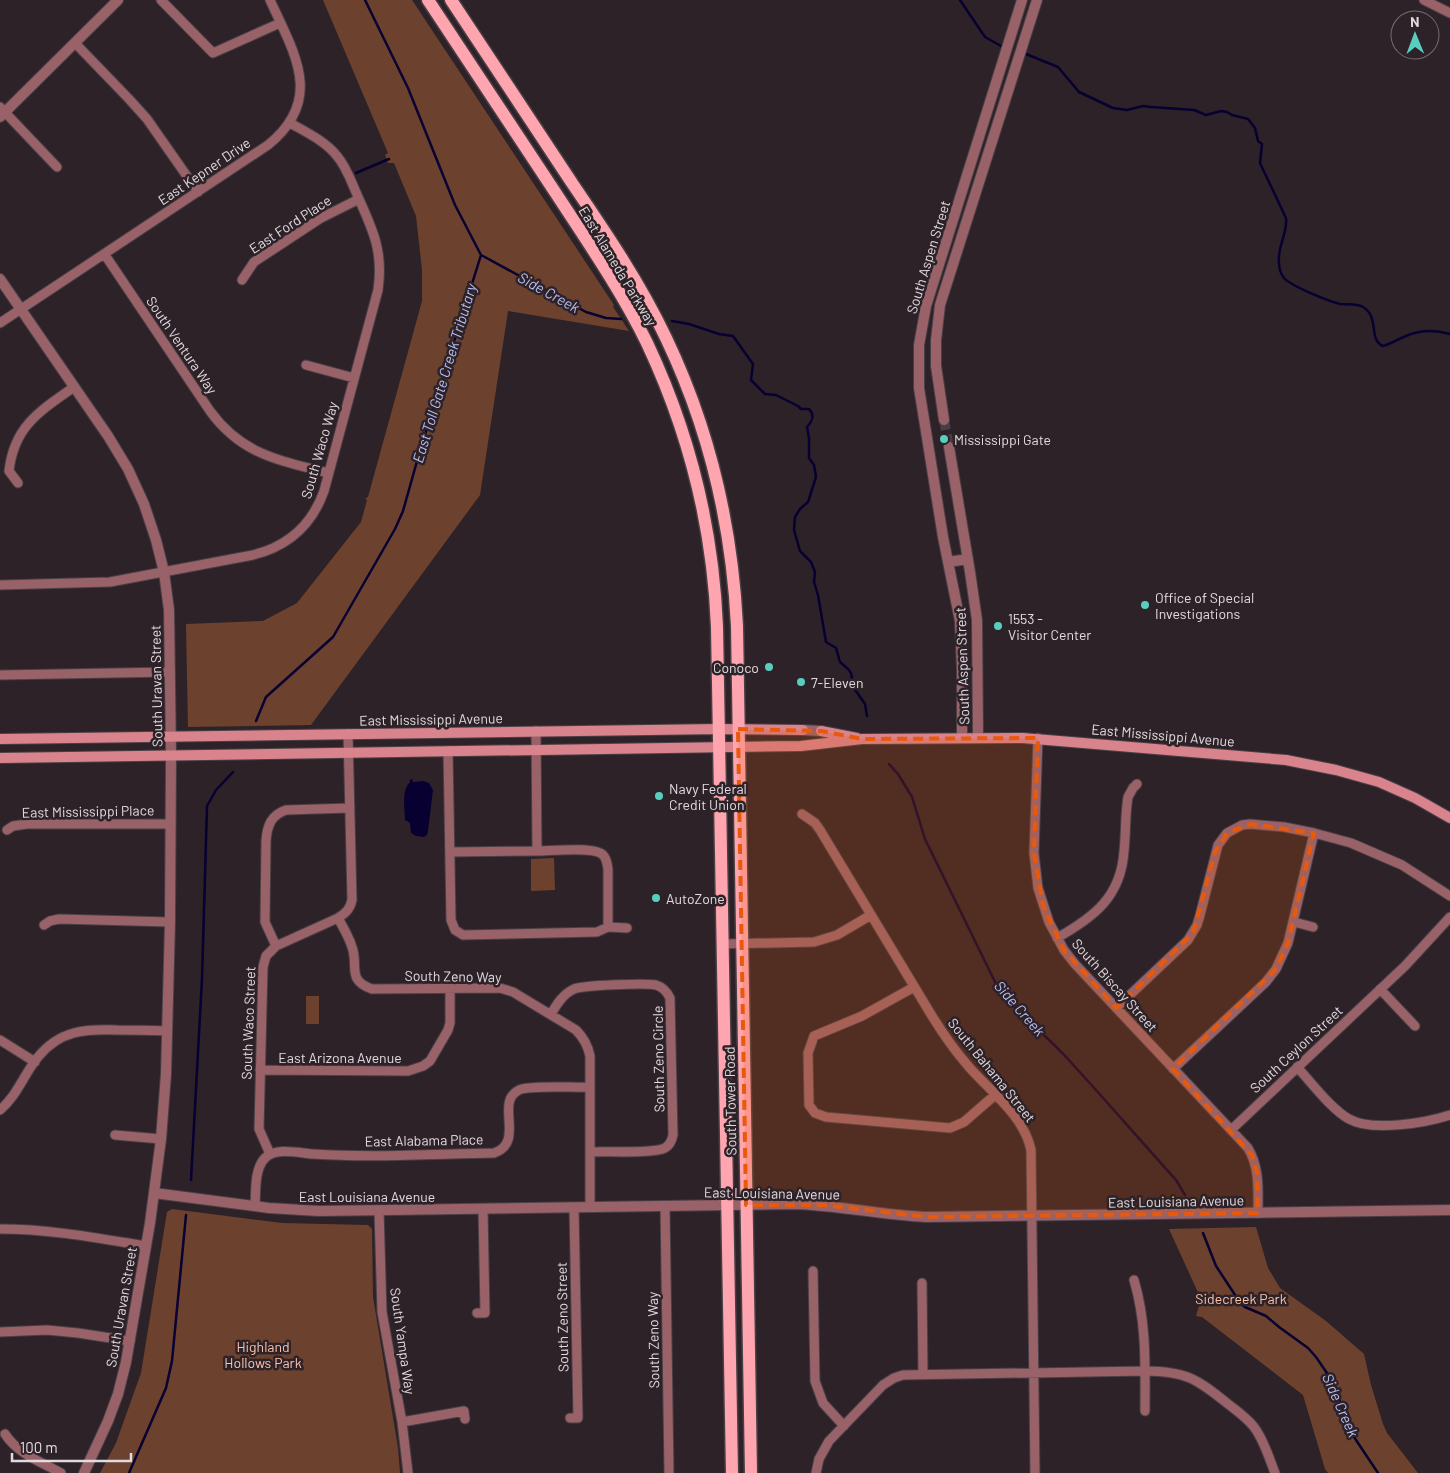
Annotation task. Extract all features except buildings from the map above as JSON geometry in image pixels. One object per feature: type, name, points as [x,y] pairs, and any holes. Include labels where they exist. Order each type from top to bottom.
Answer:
[{"type":"main road","name":"East Alameda Parkway","points":[[428,0],[603,265],[634,318],[665,384],[680,426],[696,481],[710,546],[717,614],[719,729]]},
{"type":"main road","name":"East Alameda Parkway","points":[[452,0],[626,265],[663,331],[692,401],[712,463],[725,519],[734,590],[738,729]]},
{"type":"main road","points":[[705,522],[715,540],[721,582],[734,590]]},
{"type":"main road","name":"South Tower Road","points":[[719,729],[732,1473]]},
{"type":"main road","name":"South Tower Road","points":[[738,729],[751,1473]]},
{"type":"main road","name":"East Mississippi Avenue","points":[[0,739],[536,731],[803,730]]},
{"type":"main road","name":"East Mississippi Avenue","points":[[821,732],[862,739]]},
{"type":"main road","name":"East Mississippi Avenue","points":[[0,758],[738,747],[819,745],[862,739],[1038,738],[1312,764],[1378,782],[1415,798],[1450,818]]},
{"type":"street","points":[[57,167],[2,112],[118,0]]},
{"type":"street","points":[[161,0],[213,53],[280,23]]},
{"type":"street","name":"East Kepner Drive","points":[[0,323],[278,137],[290,122],[299,99],[300,76],[294,54],[270,0]]},
{"type":"street","name":"South Aspen Street","points":[[962,737],[961,631],[919,388],[919,345],[926,306],[1022,0]]},
{"type":"street","name":"South Aspen Street","points":[[944,420],[936,366],[936,340],[940,305],[1037,0]]},
{"type":"street","points":[[1431,1],[1450,13]]},
{"type":"street","points":[[75,43],[147,119],[198,192]]},
{"type":"street","name":"South Waco Way","points":[[0,585],[95,583],[254,555],[278,547],[286,542],[297,534],[312,516],[319,504],[328,473],[378,290],[380,274],[377,242],[346,169],[337,155],[328,146],[290,122]]},
{"type":"street","name":"East Ford Place","points":[[242,280],[254,262],[320,218],[359,199]]},
{"type":"street","name":"South Ventura Way","points":[[105,254],[210,411],[241,448],[328,473]]},
{"type":"street","name":"South Uravan Street","points":[[0,279],[108,436],[132,478],[150,522],[164,572],[169,610],[171,737],[170,922],[166,1074],[161,1139],[130,1341],[114,1405],[101,1439],[84,1473]]},
{"type":"street","points":[[306,365],[354,378]]},
{"type":"street","points":[[18,483],[9,471],[12,453],[19,436],[33,417],[74,387]]},
{"type":"street","name":"South Aspen Street","points":[[949,446],[978,631],[978,737]]},
{"type":"street","points":[[948,562],[968,559]]},
{"type":"street","points":[[954,588],[972,585]]},
{"type":"street","points":[[0,675],[170,672]]},
{"type":"street","name":"East Mississippi Avenue","points":[[803,730],[821,732]]},
{"type":"street","points":[[536,731],[537,851]]},
{"type":"street","points":[[348,734],[348,753],[350,808],[352,900],[347,912],[338,918],[276,946],[265,922],[266,841],[271,820],[280,812],[286,810],[350,808]]},
{"type":"street","name":"South Biscay Street","points":[[1038,738],[1035,870],[1042,905],[1057,938],[1076,964],[1116,1008],[1248,1148],[1256,1164],[1258,1213]]},
{"type":"street","points":[[448,751],[452,920],[455,930],[463,934],[597,932],[608,927],[627,928]]},
{"type":"street","points":[[1057,938],[1098,911],[1114,888],[1122,866],[1128,797],[1137,784]]},
{"type":"street","name":"South Bahama Street","points":[[802,814],[815,823],[820,830],[949,1042],[1020,1122],[1029,1142],[1031,1150],[1035,1473]]},
{"type":"street","name":"East Mississippi Place","points":[[7,830],[13,826],[27,824],[171,824]]},
{"type":"street","points":[[1116,1008],[1188,940],[1193,933],[1200,915],[1215,852],[1222,838],[1235,827],[1250,824],[1284,827],[1351,843],[1386,857],[1419,875],[1450,896]]},
{"type":"street","points":[[1173,1069],[1266,982],[1284,954],[1294,922],[1314,833]]},
{"type":"street","points":[[451,852],[595,850],[604,855],[607,861],[608,927]]},
{"type":"street","points":[[722,944],[814,942],[837,935],[871,915]]},
{"type":"street","name":"South Ceylon Street","points":[[1231,1130],[1380,989],[1422,948],[1450,917]]},
{"type":"street","name":"South Zeno Way","points":[[338,918],[353,948],[356,978],[366,987],[372,989],[500,988],[513,992],[576,1030],[586,1043],[590,1056],[590,1207]]},
{"type":"street","points":[[44,925],[59,919],[170,922]]},
{"type":"street","points":[[1294,922],[1313,927]]},
{"type":"street","name":"South Waco Street","points":[[270,1154],[259,1129],[262,967],[266,956],[276,946]]},
{"type":"street","name":"South Zeno Circle","points":[[551,1014],[566,994],[586,986],[656,985],[662,988],[670,998],[672,1141],[668,1146],[658,1150],[590,1152]]},
{"type":"street","points":[[914,987],[862,1016],[814,1036],[808,1053],[809,1105],[815,1113],[826,1117],[950,1128],[964,1122],[995,1095]]},
{"type":"street","name":"East Arizona Avenue","points":[[260,1070],[416,1070],[430,1061],[448,1030],[450,1023],[450,989]]},
{"type":"street","points":[[1380,989],[1415,1026]]},
{"type":"street","points":[[0,1110],[13,1096],[35,1062],[49,1045],[63,1037],[78,1031],[92,1029],[167,1031]]},
{"type":"street","points":[[0,1040],[35,1062]]},
{"type":"street","points":[[1297,1067],[1339,1112],[1355,1122],[1365,1124],[1399,1124],[1433,1120],[1450,1115]]},
{"type":"street","name":"East Alabama Place","points":[[270,1154],[284,1152],[346,1156],[494,1153],[500,1151],[508,1142],[509,1104],[515,1093],[525,1088],[590,1087]]},
{"type":"street","points":[[115,1134],[161,1139]]},
{"type":"street","points":[[255,1206],[260,1164],[270,1154]]},
{"type":"street","name":"East Louisiana Avenue","points":[[154,1193],[255,1206],[319,1211],[727,1205],[824,1205],[909,1216],[1450,1210]]},
{"type":"street","name":"South Zeno Way","points":[[665,1206],[669,1473]]},
{"type":"street","name":"South Zeno Street","points":[[570,1418],[578,1418],[574,1208]]},
{"type":"street","points":[[477,1313],[485,1313],[483,1209]]},
{"type":"street","name":"South Yampa Way","points":[[379,1211],[382,1312],[402,1422],[408,1473]]},
{"type":"street","points":[[0,1229],[52,1231],[146,1246]]},
{"type":"street","points":[[813,1271],[815,1381],[823,1402],[844,1426]]},
{"type":"street","points":[[1134,1280],[1144,1326],[1145,1411]]},
{"type":"street","points":[[922,1283],[923,1374]]},
{"type":"street","points":[[0,1332],[47,1330],[130,1341]]},
{"type":"street","points":[[816,1473],[823,1450],[844,1426],[889,1380],[903,1375],[1145,1371],[1167,1371],[1179,1374],[1190,1377],[1208,1388],[1248,1420],[1255,1428],[1260,1436],[1273,1472]]},
{"type":"street","points":[[402,1422],[464,1411],[465,1419]]},
{"type":"street","points":[[6,1434],[15,1447],[22,1452],[61,1473]]},
{"type":"highlighted area","points":[[738,729],[821,731],[862,739],[1038,738],[1034,853],[1043,905],[1064,950],[1116,1008],[1193,933],[1215,852],[1227,833],[1250,824],[1314,833],[1288,943],[1276,969],[1173,1069],[1252,1155],[1257,1172],[1258,1213],[926,1217],[824,1205],[746,1205]]},
{"type":"green space","points":[[323,0],[412,0],[614,305],[613,307],[629,331],[508,311],[480,495],[311,725],[188,727],[186,624],[263,621],[297,603],[361,522],[367,500],[365,499],[368,497],[422,301],[422,270],[416,216],[394,163],[388,163],[385,155],[388,153]]},
{"type":"green space","points":[[554,858],[555,890],[531,891],[531,859]]},
{"type":"green space","points":[[306,996],[319,996],[319,1024],[306,1024]]},
{"type":"green space","name":"Highland Hollows Park","points":[[172,1209],[282,1223],[368,1225],[372,1229],[373,1297],[398,1448],[400,1473],[100,1473],[116,1443],[141,1373],[167,1212]]},
{"type":"green space","name":"Sidecreek Park","points":[[1256,1227],[1268,1268],[1280,1288],[1326,1321],[1364,1354],[1371,1385],[1387,1433],[1418,1473],[1328,1473],[1325,1469],[1303,1395],[1202,1317],[1196,1316],[1201,1299],[1169,1229]]},
{"type":"shaded area","points":[[412,779],[413,782],[423,781],[429,783],[433,790],[428,831],[424,837],[411,833],[410,823],[405,820],[404,795]]},
{"type":"waterway","name":"East Toll Gate Creek Tributary","points":[[256,721],[266,697],[333,637],[395,529],[403,511],[481,255],[455,205],[408,88],[365,0]]},
{"type":"waterway","points":[[960,0],[985,37],[1001,46]]},
{"type":"waterway","points":[[1026,54],[1058,67],[1079,92],[1113,108],[1127,110],[1143,106],[1194,110],[1206,115],[1221,111],[1248,119],[1255,128],[1258,141],[1262,144],[1260,163],[1286,218],[1279,257],[1279,265],[1284,278],[1302,289],[1327,300],[1363,307],[1371,316],[1376,339],[1383,346],[1406,336],[1422,332],[1434,331],[1450,334]]},
{"type":"waterway","points":[[356,173],[389,159]]},
{"type":"waterway","name":"Side Creek","points":[[481,255],[586,312],[606,318],[621,319]]},
{"type":"waterway","name":"Side Creek","points":[[672,321],[733,336],[753,364],[751,380],[765,394],[776,395],[801,409],[809,409],[811,411],[812,418],[807,427],[809,458],[814,465],[816,477],[808,502],[795,517],[794,530],[800,551],[811,562],[815,572],[814,582],[826,642],[836,648],[840,662],[851,673],[854,688],[865,704],[867,716]]},
{"type":"waterway","name":"Side Creek","points":[[889,764],[898,774],[912,797],[925,839],[998,988],[1080,1072],[1176,1180],[1185,1195]]},
{"type":"waterway","points":[[191,1180],[202,979],[207,806],[216,790],[233,772]]},
{"type":"waterway","points":[[129,1473],[166,1388],[172,1361],[186,1215]]},
{"type":"waterway","name":"Side Creek","points":[[1203,1233],[1216,1266],[1241,1304],[1266,1316],[1308,1348],[1316,1357],[1331,1379],[1354,1437],[1378,1473]]},
{"type":"tunnel","points":[[944,420],[949,447]]},
{"type":"place","name":"Mississippi Gate","points":[[944,439]]},
{"type":"place","name":"Office of Special Investigations","points":[[1145,605]]},
{"type":"place","name":"1553 - Visitor Center","points":[[998,626]]},
{"type":"place","name":"Conoco","points":[[769,667]]},
{"type":"place","name":"7-Eleven","points":[[801,682]]},
{"type":"place","name":"Navy Federal Credit Union","points":[[659,796]]},
{"type":"place","name":"AutoZone","points":[[656,898]]}]
